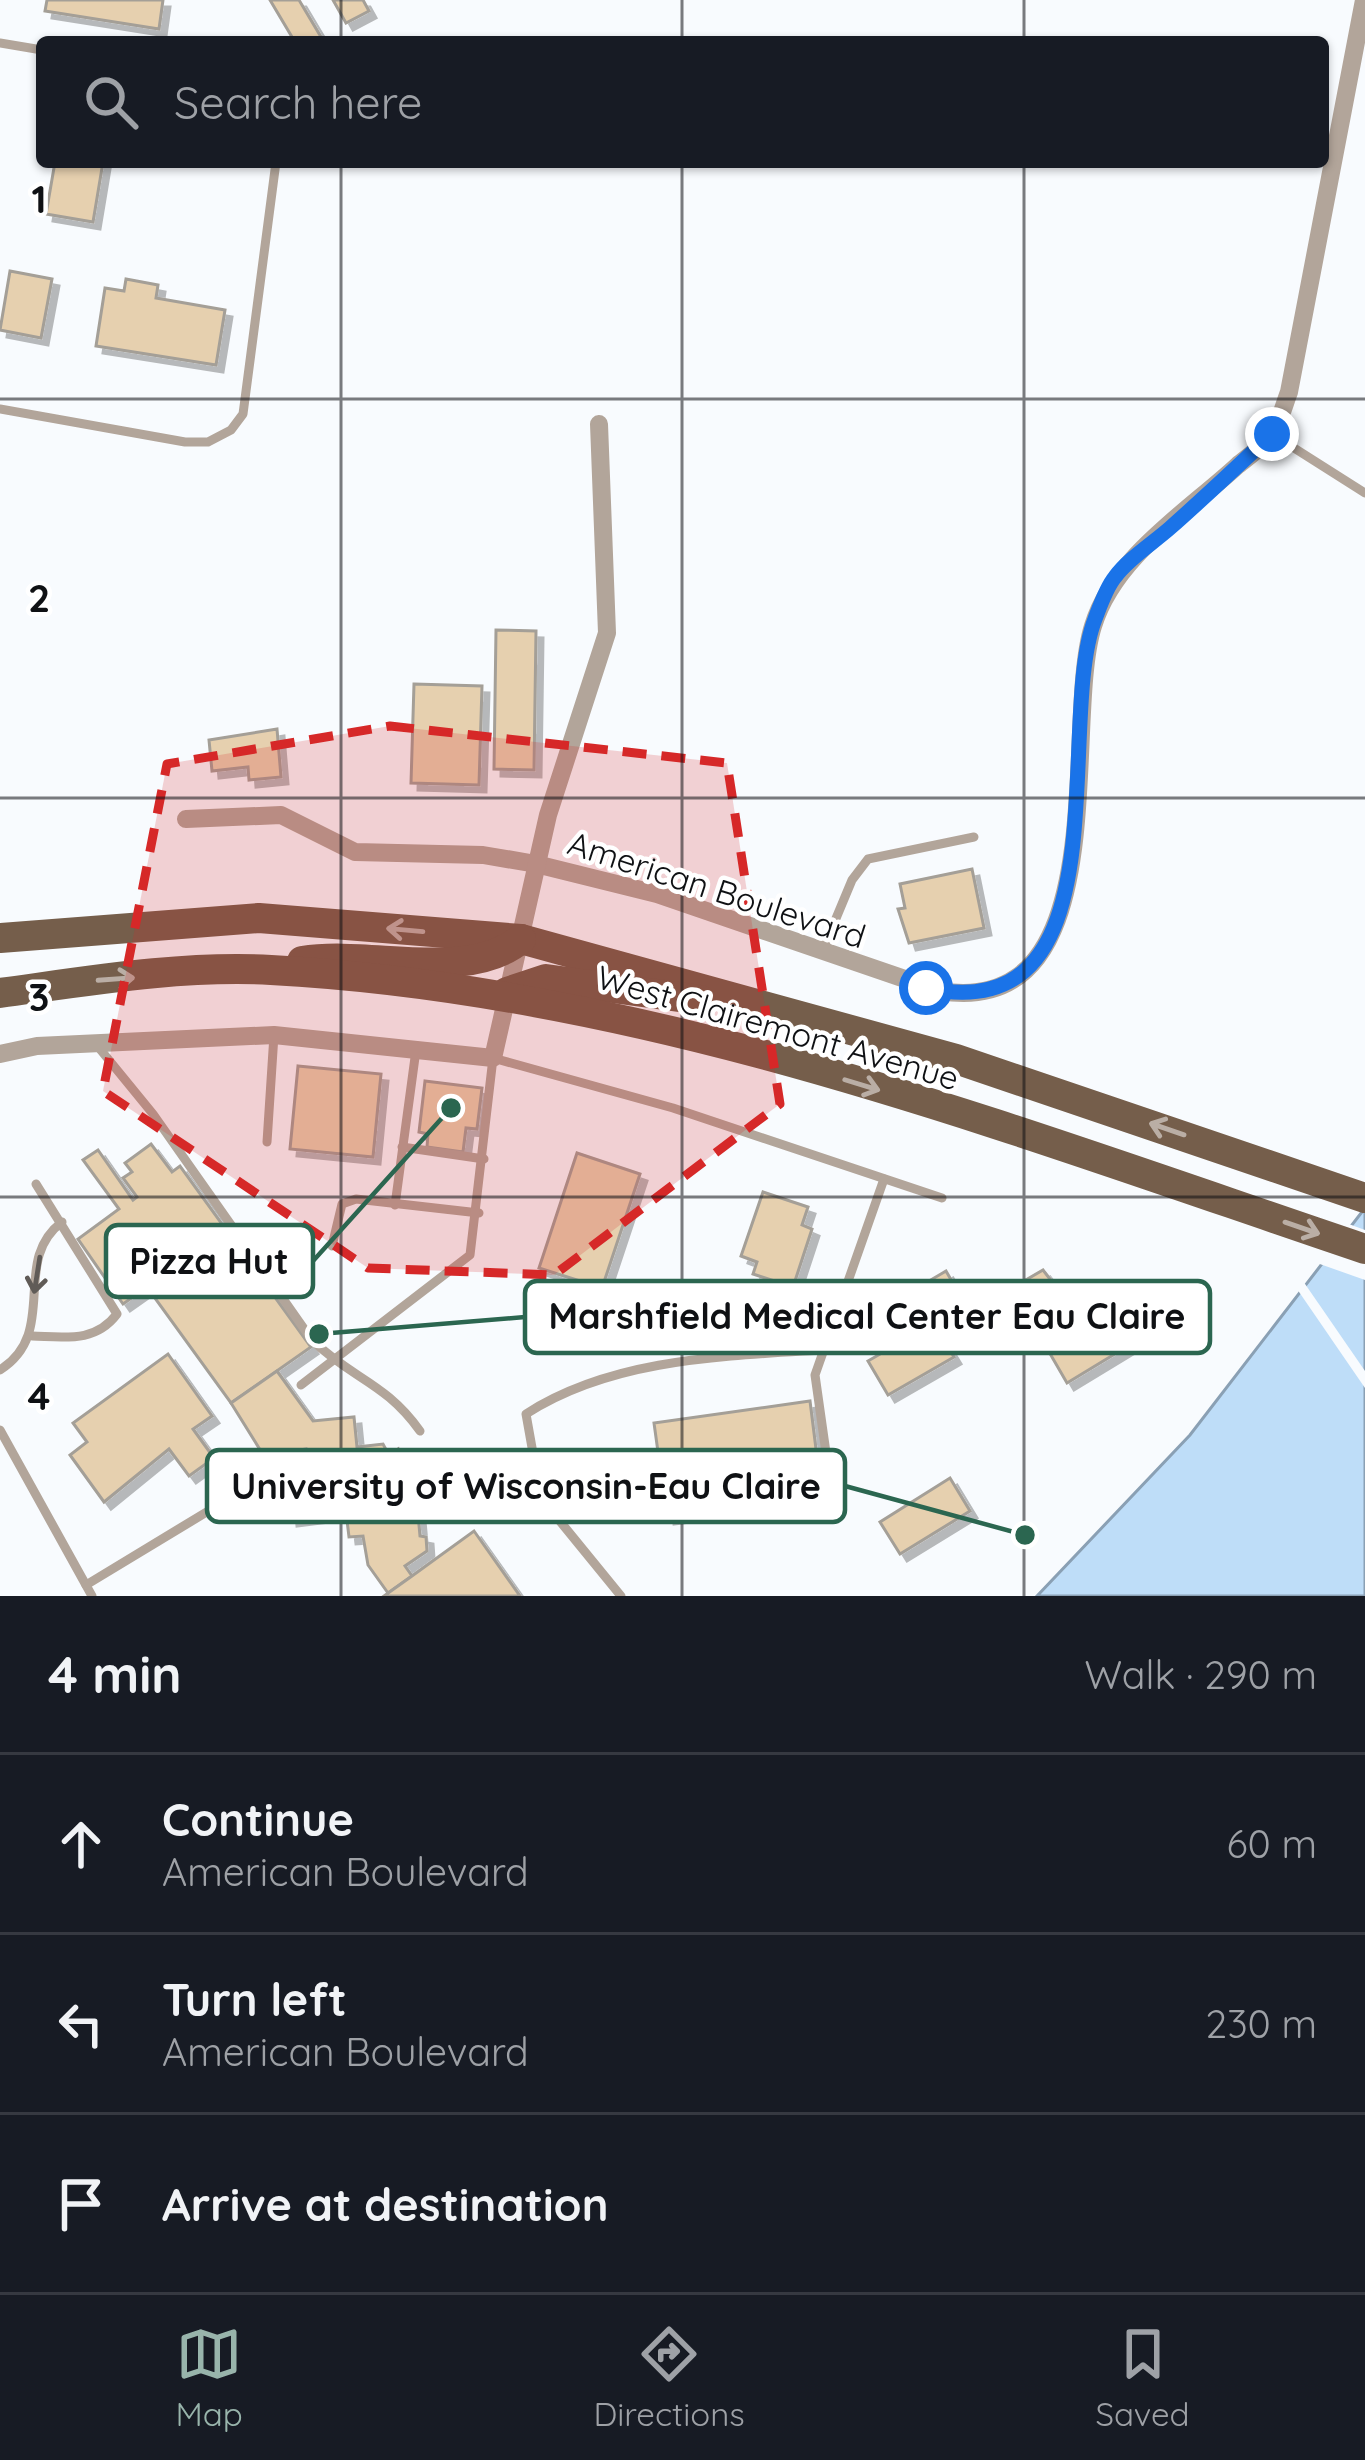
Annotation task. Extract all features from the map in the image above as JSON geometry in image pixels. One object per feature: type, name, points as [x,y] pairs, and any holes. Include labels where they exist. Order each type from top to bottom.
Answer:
[{"type":"main road","name":"West Clairemont Avenue","points":[[0,938],[259,918],[521,939],[979,1066],[1365,1198]]},
{"type":"main road","points":[[267,970],[348,956],[470,964],[499,956],[521,939]]},
{"type":"main road","name":"West Clairemont Avenue","points":[[0,993],[89,981],[267,970],[505,994],[648,1021],[1365,1250]]},
{"type":"main road","points":[[505,994],[545,979],[779,1008]]},
{"type":"street","name":"American Boulevard","points":[[186,819],[281,815],[355,852],[484,855],[536,864],[657,894],[926,988],[960,994],[986,991],[1030,966],[1048,942],[1066,895],[1076,816],[1082,669],[1101,607],[1115,576],[1272,434],[1289,392],[1312,295],[1364,0]]},
{"type":"street","points":[[0,1054],[95,1043],[274,1035],[493,1058],[536,864],[608,633],[599,424]]},
{"type":"lane","points":[[0,43],[36,49]]},
{"type":"lane","points":[[0,409],[185,442],[208,442],[231,430],[243,414],[250,377],[275,168]]},
{"type":"lane","points":[[1272,434],[1365,493]]},
{"type":"lane","points":[[822,952],[853,880],[868,859],[974,837]]},
{"type":"lane","points":[[267,1142],[274,1035]]},
{"type":"lane","points":[[95,1043],[331,1358],[393,1395],[420,1431]]},
{"type":"lane","points":[[395,1205],[416,1050]]},
{"type":"lane","points":[[301,1384],[467,1259],[478,1214],[493,1058],[674,1108],[942,1198]]},
{"type":"lane","points":[[402,1147],[484,1159]]},
{"type":"lane","points":[[831,1488],[815,1388],[822,1351],[884,1179]]},
{"type":"lane","points":[[32,1336],[83,1337],[103,1329],[117,1314],[36,1184]]},
{"type":"lane","points":[[332,1246],[342,1204],[356,1199],[478,1214]]},
{"type":"lane","points":[[0,1370],[32,1336],[40,1250],[49,1232],[62,1222]]},
{"type":"lane","points":[[621,1596],[541,1498],[526,1414],[580,1383],[619,1373],[822,1351]]},
{"type":"lane","points":[[0,1430],[89,1591],[238,1493]]},
{"type":"highlighted area","points":[[390,726],[727,763],[780,1104],[554,1275],[368,1268],[103,1091],[167,764]]},
{"type":"water","points":[[1365,1208],[1365,1596],[1037,1596],[1190,1435]]},
{"type":"pier","points":[[1346,1223],[1365,1230],[1365,1280],[1317,1263]]},
{"type":"pier","points":[[1303,1281],[1365,1371],[1365,1388],[1297,1289]]},
{"type":"building","points":[[47,0],[163,0],[159,29],[45,11]]},
{"type":"building","points":[[270,0],[299,0],[320,36],[291,36]]},
{"type":"building","points":[[333,0],[363,0],[369,11],[346,23]]},
{"type":"building","points":[[54,168],[102,168],[93,222],[46,214]]},
{"type":"building","points":[[10,271],[52,279],[41,338],[0,330]]},
{"type":"building","points":[[126,279],[158,285],[156,298],[225,310],[216,365],[96,346],[105,288],[124,291]]},
{"type":"building","points":[[496,630],[536,631],[534,770],[494,769]]},
{"type":"building","points":[[414,684],[482,686],[479,785],[411,783]]},
{"type":"building","points":[[277,729],[281,777],[249,780],[248,767],[212,771],[209,740]]},
{"type":"building","points":[[972,869],[984,928],[909,943],[898,909],[905,908],[900,884]]},
{"type":"building","points":[[298,1066],[381,1074],[373,1157],[290,1149]]},
{"type":"building","points":[[425,1081],[482,1088],[477,1129],[466,1128],[463,1152],[427,1147],[428,1134],[419,1132]]},
{"type":"building","points":[[151,1144],[172,1172],[180,1166],[311,1347],[231,1403],[147,1287],[123,1304],[78,1239],[119,1209],[83,1160],[98,1150],[133,1200],[137,1197],[123,1178],[132,1172],[125,1163]]},
{"type":"building","points":[[577,1153],[640,1174],[602,1288],[539,1268]]},
{"type":"building","points":[[763,1192],[808,1207],[802,1225],[812,1229],[793,1287],[753,1274],[757,1262],[741,1256]]},
{"type":"building","points":[[1043,1270],[1077,1314],[1094,1317],[1152,1282],[1174,1318],[1067,1383],[1012,1288]]},
{"type":"building","points":[[946,1271],[965,1304],[949,1314],[958,1330],[943,1339],[954,1357],[888,1395],[868,1361],[901,1342],[892,1326],[900,1311],[895,1301]]},
{"type":"building","points":[[168,1354],[212,1416],[193,1429],[214,1458],[189,1476],[169,1449],[104,1502],[70,1455],[87,1442],[73,1423]]},
{"type":"building","points":[[277,1371],[313,1421],[354,1417],[357,1447],[383,1444],[389,1455],[398,1449],[400,1461],[413,1460],[420,1536],[426,1537],[427,1551],[405,1566],[412,1576],[388,1593],[368,1565],[363,1536],[349,1537],[346,1512],[290,1519],[289,1507],[315,1504],[311,1479],[304,1480],[301,1459],[307,1458],[306,1449],[264,1456],[231,1403]]},
{"type":"building","points":[[810,1401],[822,1497],[667,1517],[654,1423]]},
{"type":"building","points":[[950,1478],[970,1511],[900,1554],[880,1522]]},
{"type":"building","points":[[474,1531],[520,1596],[384,1596],[412,1576]]},
{"type":"place","name":"Pizza Hut","points":[[451,1108]]},
{"type":"place","name":"Marshfield Medical Center Eau Claire","points":[[319,1334]]},
{"type":"place","name":"University of Wisconsin-Eau Claire","points":[[1025,1535]]},
{"type":"route","points":[[926,988],[960,994],[986,991],[1030,966],[1048,942],[1066,895],[1076,816],[1082,669],[1094,622],[1115,576],[1272,434]]}]
